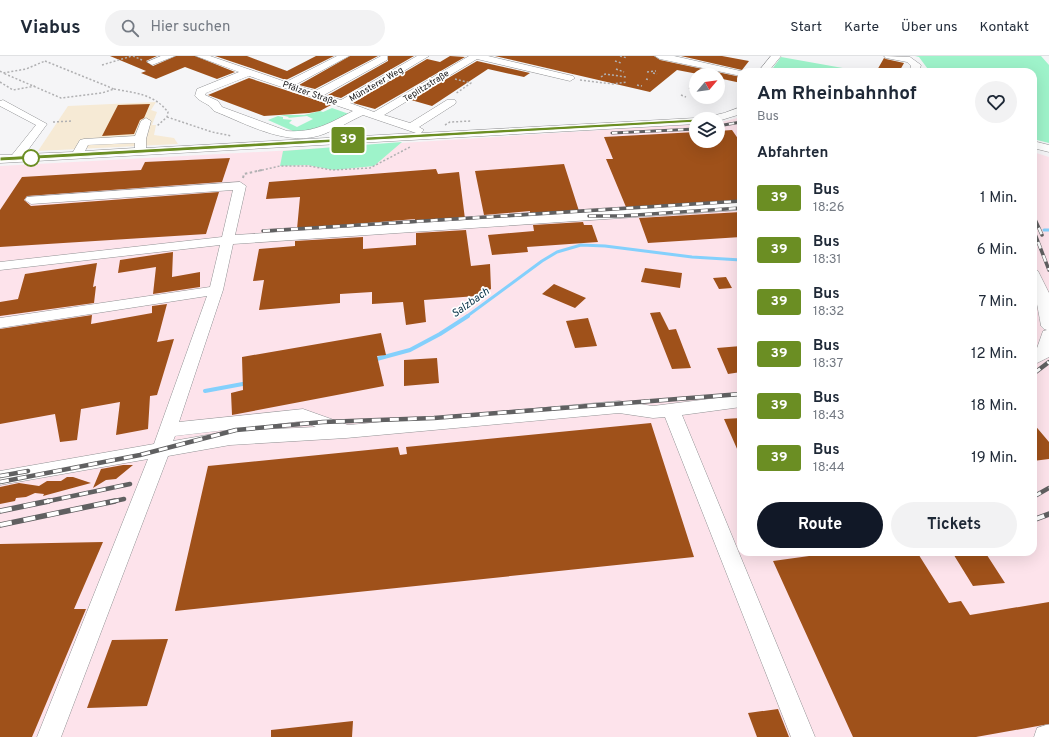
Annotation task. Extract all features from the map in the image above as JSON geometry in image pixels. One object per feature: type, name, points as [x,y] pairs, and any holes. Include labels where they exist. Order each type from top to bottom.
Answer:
[{"type":"street","points":[[152,62],[170,56]]},
{"type":"street","name":"Pfälzer Straße","points":[[202,56],[414,129],[451,102]]},
{"type":"street","points":[[287,85],[344,56]]},
{"type":"street","name":"Münsterer Weg","points":[[342,104],[424,56]]},
{"type":"street","points":[[476,56],[570,78]]},
{"type":"street","name":"Teplitzstraße","points":[[376,115],[443,74],[476,56]]},
{"type":"street","points":[[660,56],[737,72]]},
{"type":"street","points":[[766,68],[776,56]]},
{"type":"street","points":[[889,56],[910,60],[916,65],[915,68]]},
{"type":"street","points":[[316,95],[387,59],[443,74]]},
{"type":"street","points":[[249,72],[201,91],[200,96],[214,103],[218,109],[302,139],[320,132],[362,111]]},
{"type":"street","points":[[3,103],[40,122],[41,126],[7,161]]},
{"type":"street","points":[[725,116],[737,112]]},
{"type":"street","points":[[7,161],[302,139],[689,120]]},
{"type":"street","points":[[141,152],[140,139],[146,121]]},
{"type":"street","points":[[77,155],[84,142],[140,139]]},
{"type":"street","points":[[1037,145],[1049,149]]},
{"type":"street","points":[[31,200],[240,186],[216,290],[161,450],[49,737]]},
{"type":"street","points":[[0,266],[228,240],[737,206]]},
{"type":"street","points":[[1037,283],[1044,298],[1049,326]]},
{"type":"street","points":[[0,323],[216,290]]},
{"type":"street","points":[[1037,358],[1043,354],[1049,335]]},
{"type":"street","points":[[0,478],[230,438],[346,432],[619,408],[653,412],[737,402]]},
{"type":"street","points":[[671,410],[803,737]]},
{"type":"street","points":[[167,430],[303,415],[346,432]]},
{"type":"path","points":[[102,66],[132,56]]},
{"type":"path","points":[[620,56],[628,58]]},
{"type":"path","points":[[4,73],[26,69],[45,61],[114,89],[151,97],[158,100],[166,108],[168,112],[167,118],[158,125],[149,136],[140,139]]},
{"type":"path","points":[[615,61],[621,63]]},
{"type":"path","points":[[616,69],[624,72]]},
{"type":"path","points":[[0,71],[61,98],[102,93],[114,89]]},
{"type":"path","points":[[647,72],[656,71]]},
{"type":"path","points":[[653,73],[657,74]]},
{"type":"path","points":[[443,74],[470,84],[448,99],[451,102]]},
{"type":"path","points":[[601,77],[604,74],[626,77]]},
{"type":"path","points":[[616,78],[619,75]]},
{"type":"path","points":[[570,78],[601,84],[627,82]]},
{"type":"path","points":[[646,79],[650,80]]},
{"type":"path","points":[[0,82],[13,90],[36,86]]},
{"type":"path","points":[[637,85],[642,86]]},
{"type":"path","points":[[681,95],[686,96]]},
{"type":"path","points":[[167,118],[212,132],[238,136]]},
{"type":"path","points":[[40,122],[73,121]]},
{"type":"path","points":[[240,186],[244,174],[280,166],[309,166],[332,170],[374,167],[415,144]]},
{"type":"shaded area","points":[[156,102],[151,110],[157,112],[152,125],[156,125],[154,135],[174,138],[178,144],[38,151],[68,106]]},
{"type":"shaded area","points":[[737,118],[737,556],[1037,556],[1037,153],[1049,157],[1049,737],[0,737],[0,166],[276,151],[689,124],[689,148],[725,148],[725,121]]},
{"type":"green space","points":[[915,56],[1041,56],[1049,65],[1049,143],[1037,140],[1037,68],[927,68],[919,57]]},
{"type":"green space","points":[[781,57],[843,68],[773,68]]},
{"type":"green space","points":[[332,108],[349,114],[319,130],[295,132],[268,120],[278,116],[283,117],[283,119],[292,120],[289,123],[297,127],[313,119],[307,116],[288,118],[289,117],[280,115],[304,115],[320,111],[323,112]]},
{"type":"green space","points":[[402,142],[374,166],[334,170],[307,165],[280,166],[283,151]]},
{"type":"building","points":[[110,56],[157,56],[146,61],[153,66],[176,56],[195,56],[235,72],[217,79],[185,67],[156,79],[141,73],[146,71]]},
{"type":"building","points":[[215,56],[247,56],[287,71],[316,56],[334,56],[286,80]]},
{"type":"building","points":[[350,56],[378,56],[315,89],[299,85]]},
{"type":"building","points":[[388,56],[414,56],[341,98],[328,95],[388,61]]},
{"type":"building","points":[[450,56],[465,57],[375,109],[353,103],[427,59],[440,62]]},
{"type":"building","points":[[495,56],[654,56],[660,60],[698,68],[689,68],[689,72],[677,70],[650,92]]},
{"type":"building","points":[[681,56],[722,56],[749,61],[744,68],[737,69]]},
{"type":"building","points":[[884,58],[904,63],[901,68],[878,68]]},
{"type":"building","points":[[477,61],[530,73],[524,77],[488,69],[432,106],[411,100]]},
{"type":"building","points":[[725,74],[737,76],[737,82],[725,80]]},
{"type":"building","points":[[249,78],[331,105],[320,111],[309,113],[264,116],[208,95]]},
{"type":"building","points":[[150,104],[144,118],[140,120],[134,134],[102,136],[118,105]]},
{"type":"building","points":[[725,130],[732,130],[737,137],[737,201],[626,207],[606,159],[613,159],[604,137],[689,132],[689,148],[725,148]]},
{"type":"building","points":[[230,158],[222,182],[27,196],[24,200],[31,206],[219,192],[206,234],[0,247],[0,210],[22,177],[141,170],[145,162]]},
{"type":"building","points":[[564,164],[579,211],[530,214],[530,211],[484,215],[475,171]]},
{"type":"building","points":[[436,169],[438,174],[459,172],[465,219],[415,222],[415,219],[297,229],[300,197],[266,199],[269,182]]},
{"type":"building","points":[[737,212],[737,237],[648,243],[639,218]]},
{"type":"building","points":[[583,222],[584,225],[592,225],[598,242],[527,247],[528,252],[492,255],[488,235],[534,231],[533,225]]},
{"type":"building","points":[[466,230],[471,266],[490,264],[491,289],[476,296],[424,300],[426,322],[406,325],[403,302],[372,304],[372,292],[340,294],[340,303],[259,310],[264,280],[253,281],[259,249],[295,246],[295,241],[363,237],[363,249],[416,245],[416,233]]},
{"type":"building","points":[[173,252],[172,277],[200,272],[200,287],[153,294],[156,267],[118,273],[120,260]]},
{"type":"building","points":[[97,263],[93,287],[96,286],[94,303],[0,316],[0,302],[18,299],[25,274]]},
{"type":"building","points":[[645,268],[682,273],[680,288],[641,282]]},
{"type":"building","points":[[726,277],[732,288],[719,289],[713,278]]},
{"type":"building","points":[[554,284],[586,298],[575,308],[542,294]]},
{"type":"building","points":[[167,304],[157,342],[174,339],[157,395],[150,396],[148,429],[116,435],[120,402],[81,409],[77,440],[60,442],[55,414],[0,424],[0,329],[92,315],[91,324],[152,313],[152,306]]},
{"type":"building","points":[[660,312],[669,330],[676,329],[691,368],[672,369],[650,313]]},
{"type":"building","points":[[588,318],[597,346],[575,348],[566,321]]},
{"type":"building","points":[[381,333],[386,355],[377,356],[384,386],[232,415],[231,393],[243,390],[242,357]]},
{"type":"building","points":[[737,346],[737,373],[728,374],[717,348]]},
{"type":"building","points":[[437,358],[439,383],[404,386],[404,360]]},
{"type":"building","points":[[737,418],[737,449],[724,419]]},
{"type":"building","points":[[651,423],[694,557],[175,611],[208,466],[398,447],[400,455],[407,454],[406,447]]},
{"type":"building","points":[[1037,428],[1049,442],[1049,459],[1037,460]]},
{"type":"building","points":[[123,465],[133,465],[116,479],[106,480],[93,488],[101,469]]},
{"type":"building","points":[[67,477],[73,477],[91,483],[43,496],[44,494],[35,493],[26,497],[16,498],[15,501],[0,504],[0,487],[19,483],[39,486],[47,481],[61,481]]},
{"type":"building","points":[[103,542],[74,609],[86,609],[32,737],[0,737],[0,544]]},
{"type":"building","points":[[809,556],[920,556],[949,603],[961,601],[970,615],[1049,602],[1049,724],[976,737],[853,737],[773,561]]},
{"type":"building","points":[[954,556],[988,556],[1005,583],[973,586]]},
{"type":"building","points":[[168,639],[147,706],[87,708],[112,640]]},
{"type":"building","points":[[778,709],[789,737],[757,737],[748,713]]},
{"type":"building","points":[[353,721],[352,737],[271,737],[271,730]]},
{"type":"waterway","name":"Salzbach","points":[[1044,230],[1049,230]]},
{"type":"waterway","name":"Salzbach","points":[[466,317],[542,261],[557,252],[581,245],[605,246],[692,257],[737,260]]},
{"type":"waterway","name":"Salzbach","points":[[373,360],[410,350],[440,334],[468,316]]},
{"type":"waterway","name":"Salzbach","points":[[205,391],[248,383]]},
{"type":"railway","points":[[725,125],[737,123]]},
{"type":"railway","points":[[612,133],[689,129]]},
{"type":"railway","points":[[263,231],[737,201]]},
{"type":"railway","points":[[589,216],[621,216],[737,208]]},
{"type":"railway","points":[[1037,224],[1042,235]]},
{"type":"railway","points":[[1037,239],[1049,270]]},
{"type":"railway","points":[[1037,371],[1049,362]]},
{"type":"railway","points":[[0,482],[140,455],[236,430],[323,422],[434,418],[737,394]]},
{"type":"railway","points":[[0,476],[28,471]]},
{"type":"railway","points":[[44,502],[130,484]]},
{"type":"railway","points":[[1037,495],[1049,488]]},
{"type":"railway","points":[[110,502],[124,499]]},
{"type":"railway","points":[[0,511],[49,501]]},
{"type":"railway","points":[[0,525],[115,501]]},
{"type":"railway","points":[[1037,518],[1049,514]]},
{"type":"bus line","name":"39","points":[[0,159],[689,121]]}]
